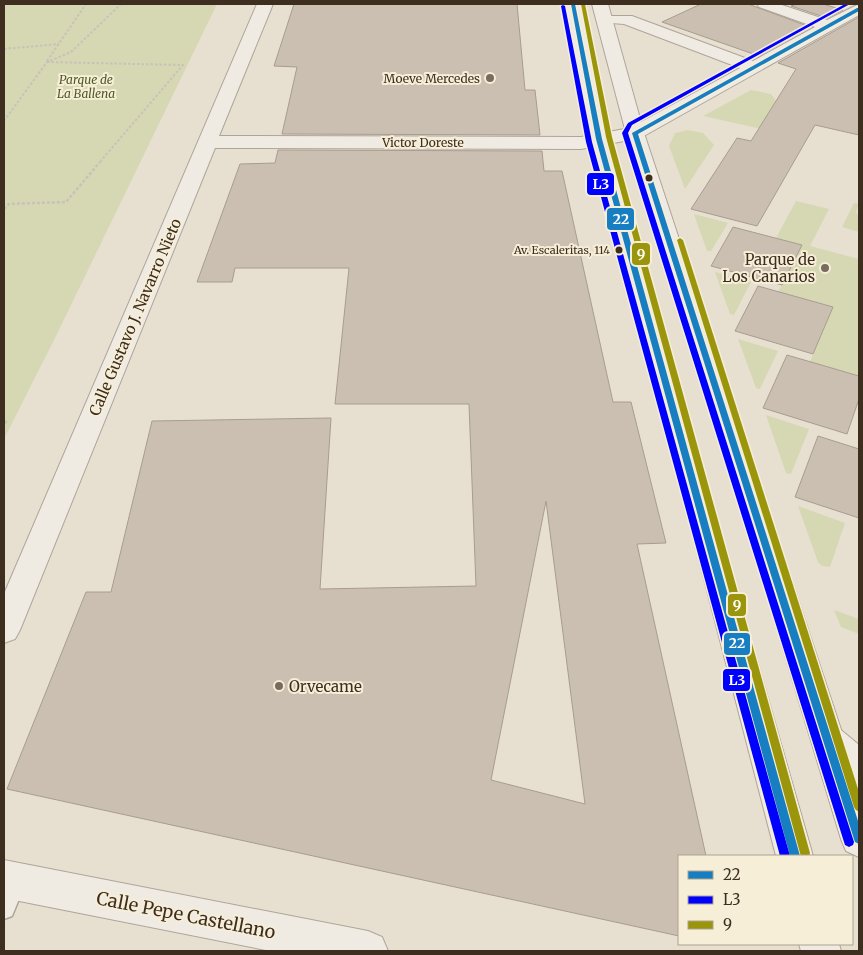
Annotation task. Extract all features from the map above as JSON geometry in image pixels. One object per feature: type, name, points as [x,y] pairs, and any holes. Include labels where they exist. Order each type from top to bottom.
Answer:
[{"type":"street","name":"Calle Gustavo J. Navarro Nieto","points":[[4,630],[265,4]]},
{"type":"street","points":[[573,4],[599,139],[794,855]]},
{"type":"street","points":[[765,4],[829,26]]},
{"type":"street","name":"Victor Doreste","points":[[209,142],[581,143],[635,133],[859,9]]},
{"type":"street","points":[[602,11],[754,68]]},
{"type":"street","points":[[602,11],[635,133],[859,838]]},
{"type":"street","points":[[829,741],[859,766]]},
{"type":"street","name":"Calle Pepe Castellano","points":[[8,890],[368,951]]},
{"type":"path","points":[[4,121],[86,4]]},
{"type":"path","points":[[47,62],[71,52],[121,4]]},
{"type":"path","points":[[4,49],[59,44]]},
{"type":"path","points":[[4,209],[9,204],[66,202],[182,65],[47,62]]},
{"type":"path","points":[[4,419],[7,419],[4,424]]},
{"type":"green space","name":"Parque de La Ballena","points":[[4,4],[217,4],[4,439]]},
{"type":"green space","points":[[751,90],[771,94],[790,120],[784,134],[703,116]]},
{"type":"green space","points":[[688,130],[703,133],[714,145],[685,189],[669,146],[675,133]]},
{"type":"green space","points":[[796,201],[829,209],[810,246],[859,259],[859,376],[810,362],[833,307],[778,292],[802,245],[776,238]]},
{"type":"green space","points":[[854,203],[859,204],[856,212],[859,217],[859,232],[842,227]]},
{"type":"green space","points":[[694,214],[728,223],[711,251],[707,251]]},
{"type":"green space","points":[[715,272],[751,282],[734,315],[730,314]]},
{"type":"green space","points":[[738,339],[778,351],[760,389],[756,388]]},
{"type":"green space","points":[[766,415],[809,429],[791,474],[786,473]]},
{"type":"green space","points":[[798,506],[845,523],[830,567],[822,566],[818,562]]},
{"type":"green space","points":[[834,610],[859,619],[859,634],[841,627]]},
{"type":"building","points":[[294,4],[517,4],[525,90],[535,90],[540,135],[282,134],[297,67],[274,66]]},
{"type":"building","points":[[701,4],[748,4],[810,27],[759,56],[662,22]]},
{"type":"building","points":[[797,4],[823,4],[843,10],[827,18],[791,6]]},
{"type":"building","points":[[859,17],[859,135],[815,125],[757,226],[691,209],[737,138],[751,141],[796,69],[778,63]]},
{"type":"building","points":[[278,150],[542,151],[544,171],[562,171],[613,402],[631,402],[666,543],[637,544],[706,855],[678,855],[678,936],[7,789],[86,592],[111,592],[152,421],[331,418],[320,589],[476,586],[469,404],[335,404],[349,268],[235,268],[232,282],[197,282],[240,164],[275,163]],"holes":[[[546,501],[585,804],[491,780]]]},
{"type":"building","points":[[733,227],[802,245],[782,285],[711,266]]},
{"type":"building","points":[[758,286],[833,307],[813,354],[735,331]]},
{"type":"building","points":[[787,355],[859,376],[859,399],[847,434],[763,408]]},
{"type":"building","points":[[818,436],[859,449],[859,518],[795,497]]},
{"type":"transit line","name":"22","points":[[573,4],[599,139],[795,855]]},
{"type":"transit line","name":"9","points":[[583,4],[609,137],[805,853]]},
{"type":"transit line","name":"L3","points":[[848,4],[630,124],[625,133],[849,842]]},
{"type":"transit line","name":"L3","points":[[563,6],[589,142],[785,855]]},
{"type":"transit line","name":"22","points":[[859,9],[635,133],[859,839]]},
{"type":"transit line","name":"9","points":[[680,240],[859,807]]},
{"type":"place","name":"Moeve Mercedes","points":[[490,78]]},
{"type":"place","name":"Av. Escaleritas, 114","points":[[619,250]]},
{"type":"place","name":"Parque de Los Canarios","points":[[825,268]]},
{"type":"place","name":"Orvecame","points":[[279,686]]}]
